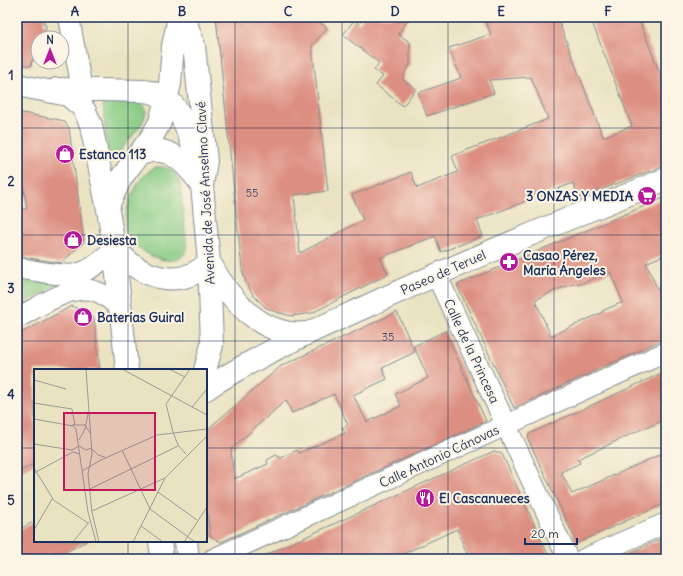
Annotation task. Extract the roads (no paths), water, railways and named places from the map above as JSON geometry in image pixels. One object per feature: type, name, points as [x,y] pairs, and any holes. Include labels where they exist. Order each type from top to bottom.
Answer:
[{"type":"main road","points":[[108,210],[121,178],[157,130],[163,115],[167,99],[173,46],[179,17]]},
{"type":"main road","name":"Avenida de José Anselmo Clavé","points":[[184,17],[194,46],[206,161],[202,185],[209,262],[212,345],[205,369]]},
{"type":"main road","points":[[17,85],[75,92],[144,91],[155,93],[167,99],[181,118],[192,140],[202,185]]},
{"type":"main road","points":[[75,92],[91,125],[108,210],[114,247],[127,369]]},
{"type":"main road","points":[[136,156],[151,150],[168,153],[186,165],[202,185]]},
{"type":"main road","name":"Paseo de Teruel","points":[[207,388],[246,364],[436,274],[540,229],[666,179]]},
{"type":"main road","points":[[114,247],[131,265],[147,273],[163,278],[178,278],[201,268],[209,262]]},
{"type":"main road","name":"Paseo de Teruel","points":[[209,262],[228,292],[255,318],[276,330],[295,333],[311,332]]},
{"type":"main road","points":[[160,542],[162,559]]},
{"type":"main road","points":[[186,542],[188,559]]},
{"type":"street","points":[[68,17],[75,92]]},
{"type":"street","points":[[17,268],[59,274],[77,274],[100,262],[114,247]]},
{"type":"street","name":"Calle de la Princesa","points":[[436,274],[568,559]]},
{"type":"street","points":[[17,318],[65,293],[77,290],[95,291],[103,295],[121,309]]},
{"type":"street","name":"Calle Antonio Cánovas","points":[[213,559],[666,352]]},
{"type":"street","points":[[584,559],[666,523]]},
{"type":"place","name":"Estanco 113","points":[[65,154]]},
{"type":"place","name":"3 ONZAS Y MEDIA","points":[[647,196]]},
{"type":"place","name":"Desiesta","points":[[73,240]]},
{"type":"place","name":"Casao Pérez, María Ángeles","points":[[509,262]]},
{"type":"place","name":"Baterías Guiral","points":[[83,317]]},
{"type":"place","name":"El Cascanueces","points":[[425,498]]}]
